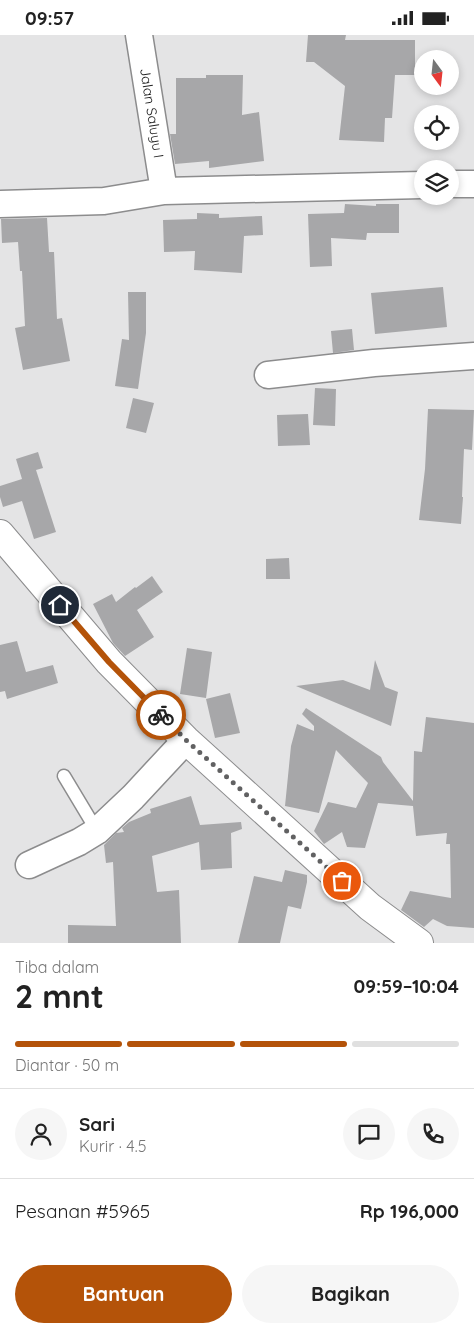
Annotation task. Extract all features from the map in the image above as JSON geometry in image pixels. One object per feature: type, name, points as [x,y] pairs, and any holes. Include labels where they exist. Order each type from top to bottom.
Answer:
[{"type":"street","name":"Jalan Saluyu I","points":[[139,35],[164,191]]},
{"type":"street","points":[[459,184],[474,184]]},
{"type":"street","points":[[0,204],[104,201],[164,191],[414,185]]},
{"type":"street","points":[[268,375],[374,363],[474,356]]},
{"type":"street","points":[[0,534],[109,662],[186,740],[370,907],[419,943]]},
{"type":"street","points":[[29,865],[79,842],[97,831],[133,797],[186,740]]},
{"type":"lane","points":[[64,776],[97,831]]},
{"type":"building","points":[[308,35],[346,35],[345,40],[415,40],[414,75],[395,75],[392,118],[385,118],[384,142],[339,140],[345,86],[314,62],[306,62]]},
{"type":"building","points":[[206,75],[243,75],[242,115],[259,112],[264,161],[209,168],[209,161],[175,164],[170,134],[176,134],[176,78],[206,78]]},
{"type":"building","points":[[345,204],[376,206],[376,204],[399,204],[399,233],[367,233],[366,240],[331,238],[332,266],[310,267],[308,214],[344,213]]},
{"type":"building","points":[[197,213],[219,214],[219,218],[262,216],[263,235],[244,236],[242,273],[194,270],[195,251],[164,252],[163,220],[197,219]]},
{"type":"building","points":[[47,218],[49,252],[54,252],[57,319],[62,318],[70,361],[23,370],[15,328],[25,326],[22,271],[20,271],[18,242],[2,243],[1,219]]},
{"type":"building","points":[[443,287],[447,327],[375,334],[371,293]]},
{"type":"building","points":[[128,292],[146,292],[146,333],[138,389],[115,386],[122,339],[129,340]]},
{"type":"building","points":[[352,329],[354,350],[333,353],[331,331]]},
{"type":"building","points":[[315,388],[336,389],[335,426],[313,425]]},
{"type":"building","points":[[133,398],[154,403],[146,433],[126,428]]},
{"type":"building","points":[[428,409],[474,410],[472,450],[464,449],[461,524],[419,520],[425,469]]},
{"type":"building","points":[[308,414],[310,445],[278,446],[277,415]]},
{"type":"building","points":[[38,452],[43,468],[36,470],[56,532],[34,539],[22,501],[3,507],[0,497],[0,486],[22,479],[16,459]]},
{"type":"building","points":[[289,558],[290,579],[266,579],[266,559]]},
{"type":"building","points":[[152,576],[163,592],[137,610],[154,637],[125,656],[113,643],[93,604],[112,594],[116,602]]},
{"type":"building","points":[[17,641],[26,672],[53,665],[58,683],[7,699],[5,691],[0,692],[0,645]]},
{"type":"building","points":[[187,648],[212,652],[206,698],[180,694]]},
{"type":"building","points":[[375,660],[385,687],[398,692],[391,726],[296,686],[343,680],[370,690]]},
{"type":"building","points":[[230,693],[240,733],[215,738],[206,699]]},
{"type":"building","points":[[306,708],[381,757],[413,801],[414,751],[422,752],[426,717],[474,723],[474,928],[447,926],[433,919],[424,927],[401,910],[410,891],[451,898],[450,844],[446,844],[447,833],[416,836],[413,806],[378,803],[365,848],[347,847],[342,832],[324,844],[314,831],[328,802],[356,808],[368,783],[336,750],[319,813],[285,806],[291,746],[297,724],[314,731],[314,726],[302,714]]},
{"type":"building","points":[[191,796],[200,825],[241,822],[242,829],[231,833],[232,868],[201,870],[199,842],[152,856],[157,892],[179,890],[181,943],[68,943],[68,925],[116,926],[113,862],[106,863],[104,845],[116,833],[124,832],[122,828],[129,822],[151,813],[150,809]]},
{"type":"building","points":[[285,870],[307,875],[307,882],[301,909],[288,906],[280,943],[238,943],[254,876],[282,882]]},
{"type":"way so far","points":[[161,715],[186,740],[342,881]]},
{"type":"route","points":[[60,605],[109,662],[161,715]]}]
